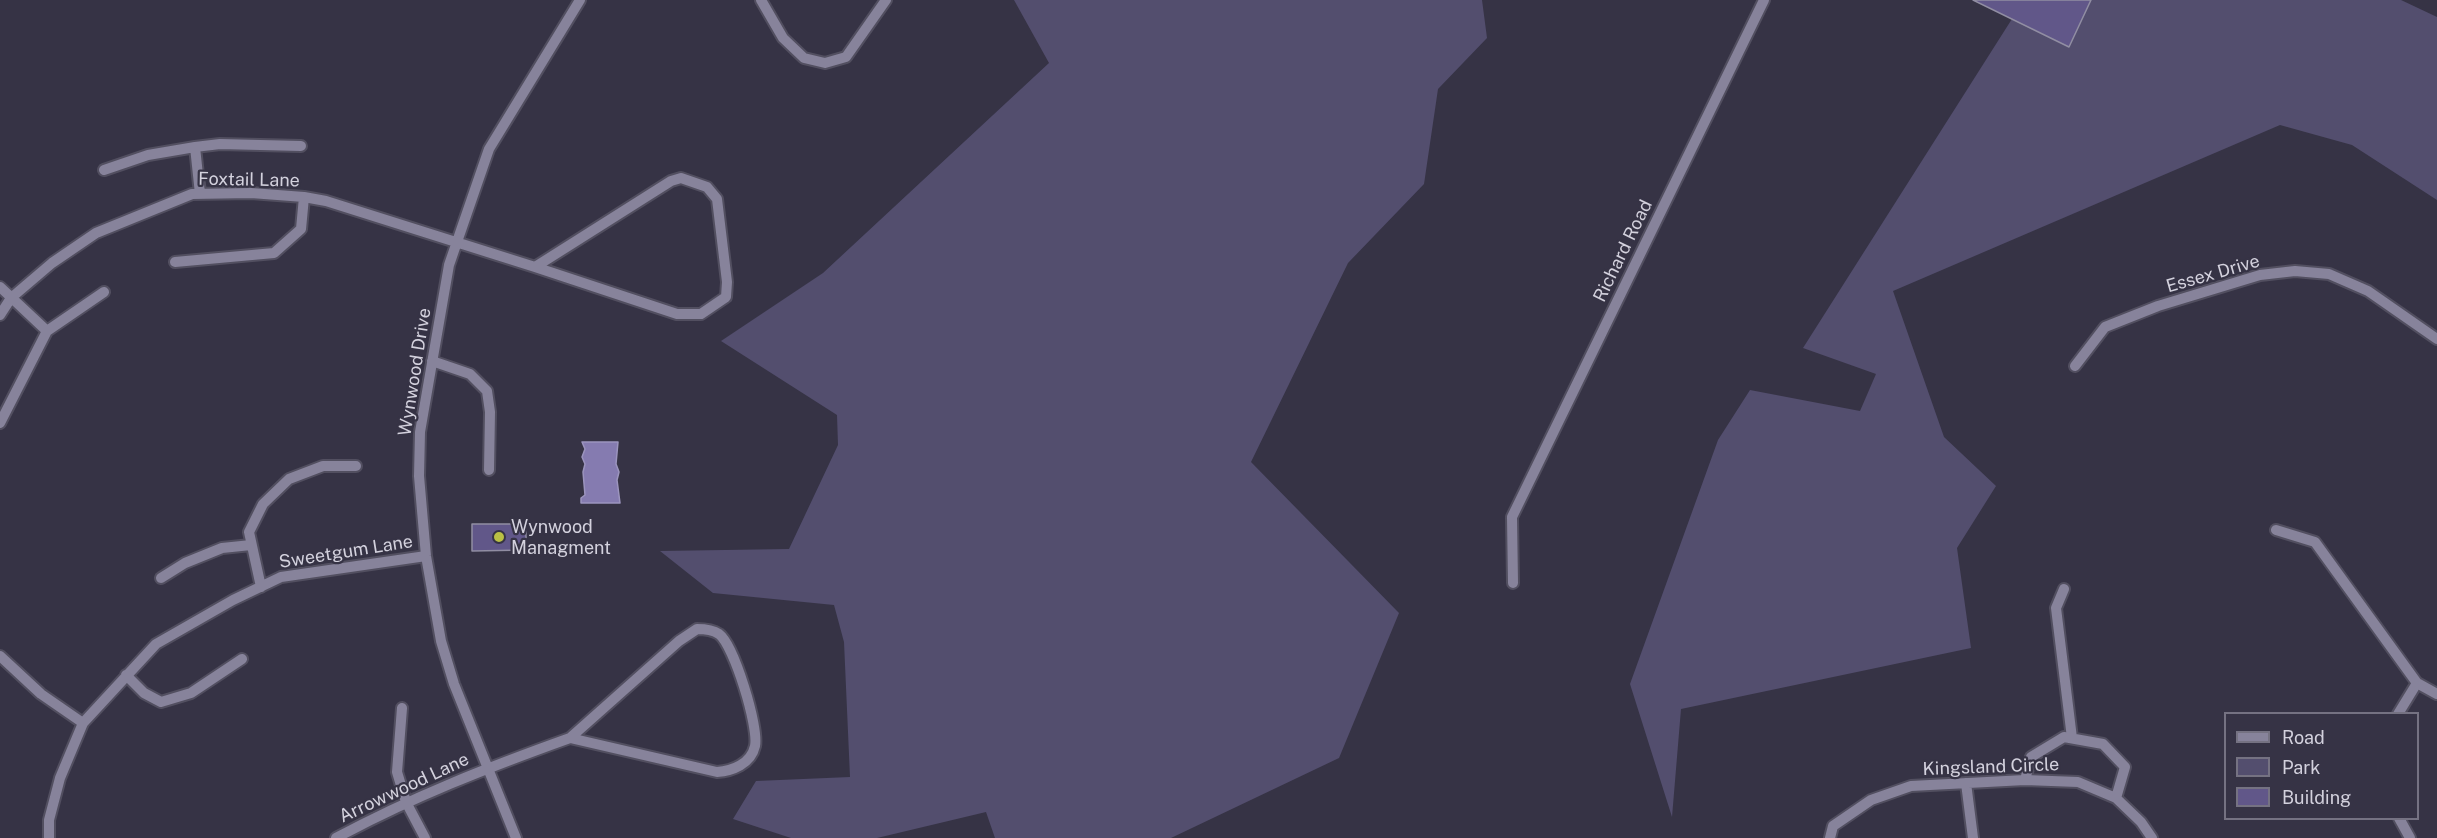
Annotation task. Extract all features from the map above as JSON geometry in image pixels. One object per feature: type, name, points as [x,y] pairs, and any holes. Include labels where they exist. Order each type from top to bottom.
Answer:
[{"type":"street","name":"Wynwood Drive","points":[[516,838],[453,684],[441,641],[426,556],[419,476],[420,432],[449,265],[489,149],[580,0]]},
{"type":"street","points":[[761,0],[783,38],[804,58],[825,63],[846,57],[886,0]]},
{"type":"street","name":"Richard Road","points":[[1513,583],[1512,517],[1764,0]]},
{"type":"street","points":[[104,170],[148,155],[195,147],[220,144],[302,146]]},
{"type":"street","points":[[195,147],[200,194]]},
{"type":"street","name":"Foxtail Lane","points":[[0,315],[11,298],[52,263],[96,233],[192,194],[304,197],[326,201],[677,314],[701,314],[726,297],[727,282],[717,199],[706,187],[681,177],[671,181],[535,267]]},
{"type":"street","points":[[175,262],[274,253],[301,230],[304,197]]},
{"type":"street","name":"Essex Drive","points":[[2075,366],[2105,327],[2158,306],[2260,275],[2295,271],[2329,274],[2368,291],[2437,339]]},
{"type":"street","points":[[0,287],[47,331]]},
{"type":"street","points":[[0,423],[47,331],[104,292]]},
{"type":"street","points":[[432,361],[470,374],[488,391],[489,470]]},
{"type":"street","points":[[261,587],[249,532],[263,504],[289,479],[323,466],[356,466]]},
{"type":"street","points":[[2276,530],[2315,542],[2417,683],[2437,694]]},
{"type":"street","points":[[161,578],[185,563],[222,548],[251,545]]},
{"type":"street","name":"Sweetgum Lane","points":[[49,838],[49,820],[60,778],[83,723],[156,644],[233,600],[281,577],[426,556]]},
{"type":"street","points":[[2064,589],[2056,608],[2072,738]]},
{"type":"street","points":[[697,629],[718,633],[729,645],[748,701],[755,731],[755,748],[746,761],[733,771],[717,772],[570,738],[678,641],[697,629]]},
{"type":"street","points":[[0,656],[41,694],[83,723]]},
{"type":"street","points":[[126,675],[144,693],[161,702],[191,693],[242,659]]},
{"type":"street","points":[[2399,712],[2417,683]]},
{"type":"street","points":[[402,708],[397,772],[406,802],[424,838]]},
{"type":"street","points":[[2025,780],[2031,757],[2064,737],[2103,744],[2125,767],[2116,798]]},
{"type":"street","name":"Arrowwood Lane","points":[[336,838],[406,802],[486,768],[570,738]]},
{"type":"street","name":"Kingsland Circle","points":[[1830,838],[1833,826],[1870,800],[1911,786],[2025,780],[2078,782],[2116,798],[2141,822],[2152,838]]},
{"type":"street","points":[[1966,783],[1972,838]]},
{"type":"street","points":[[2400,820],[2410,838]]},
{"type":"green space","points":[[1014,0],[1482,0],[1487,38],[1438,89],[1424,184],[1348,263],[1251,462],[1399,613],[1339,758],[1171,838],[995,838],[986,812],[877,838],[791,838],[733,819],[756,781],[850,777],[844,642],[834,605],[713,593],[660,551],[789,549],[838,445],[837,415],[721,341],[823,273],[1049,63]]},
{"type":"green space","points":[[2024,0],[2401,0],[2437,17],[2437,200],[2352,145],[2280,125],[1893,291],[1944,437],[1996,486],[1957,548],[1971,648],[1681,709],[1672,817],[1630,684],[1718,440],[1750,390],[1860,411],[1876,374],[1803,348]]},
{"type":"shaded area","points":[[582,442],[618,442],[616,464],[619,472],[617,480],[620,503],[581,503],[581,498],[585,495],[583,472],[585,464],[582,457],[585,449]]},
{"type":"building","points":[[1973,0],[2091,0],[2069,47]]},
{"type":"building","name":"Wynwood Managment","points":[[472,524],[526,524],[526,550],[472,551]]},
{"type":"place","name":"Wynwood Managment","points":[[499,537]]}]
